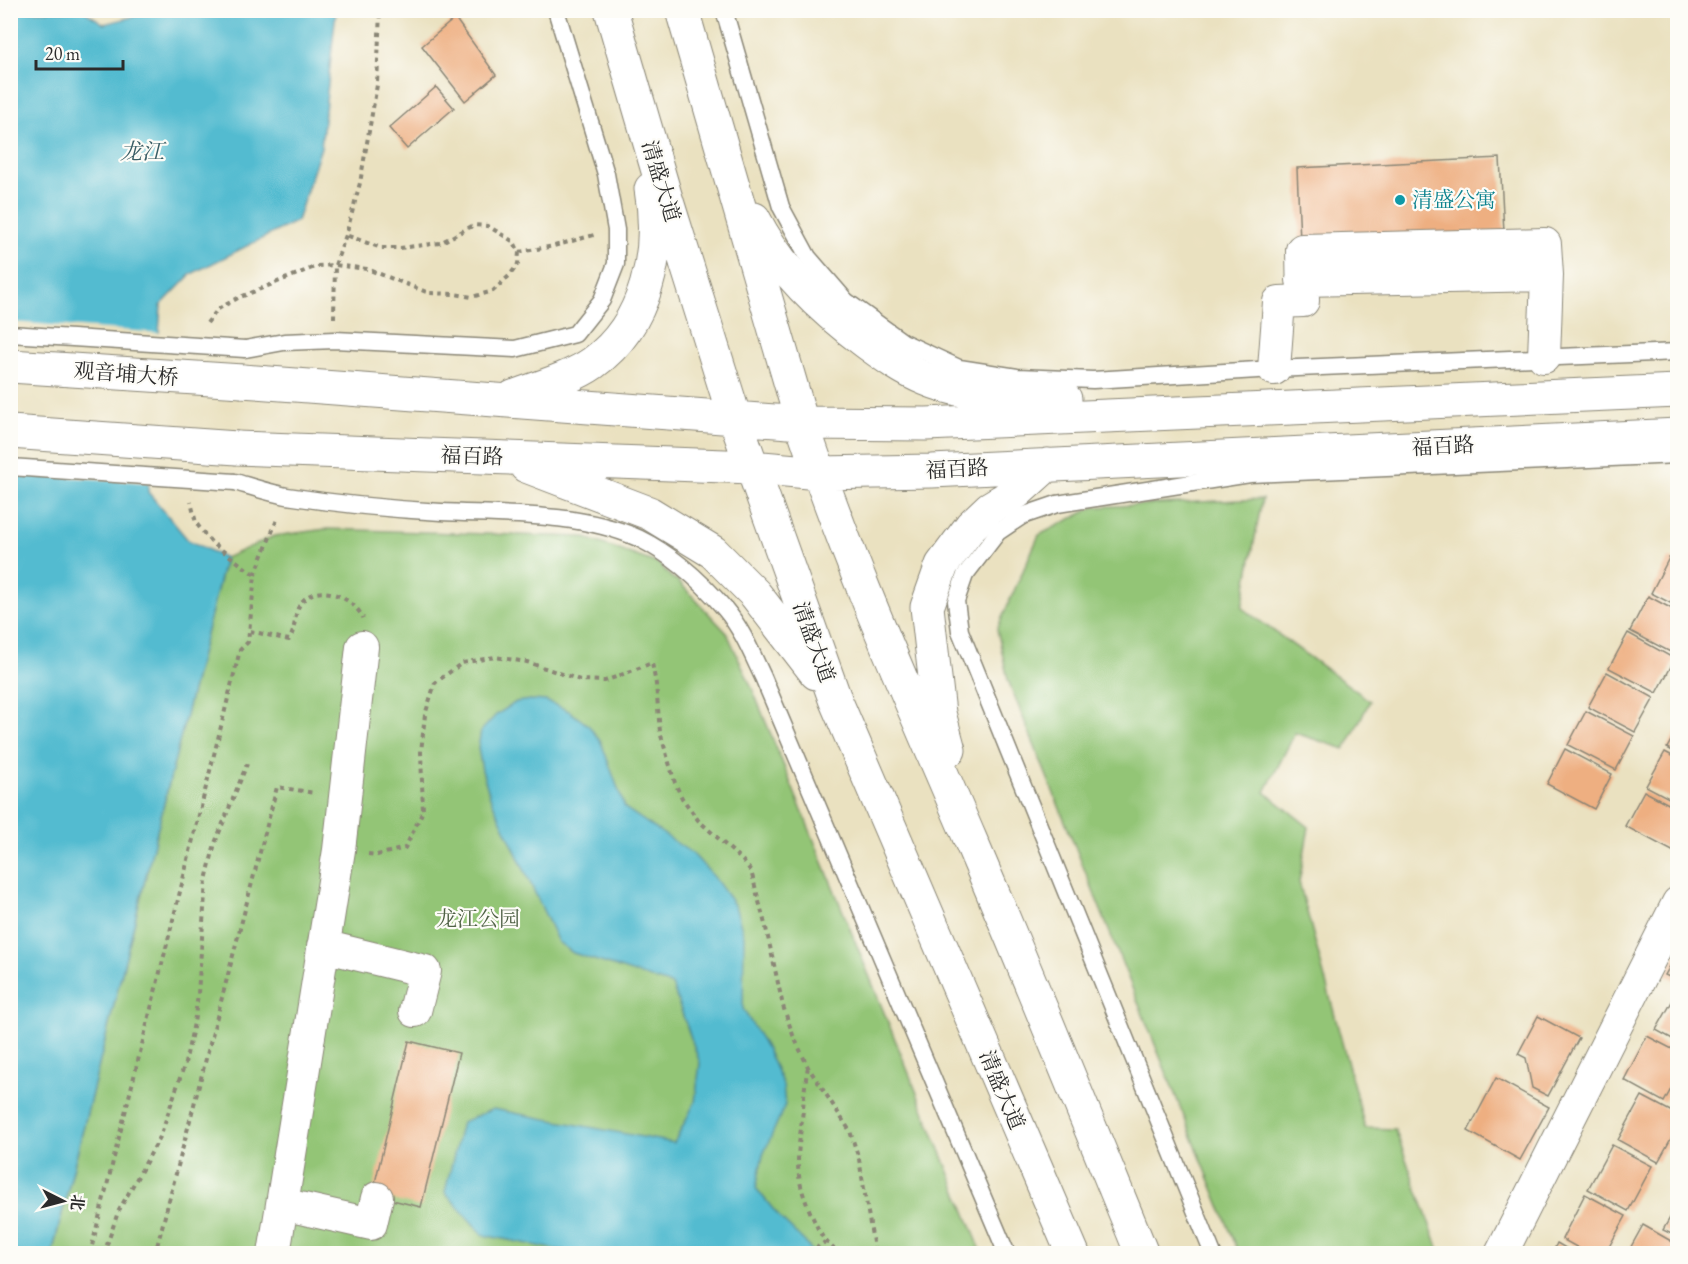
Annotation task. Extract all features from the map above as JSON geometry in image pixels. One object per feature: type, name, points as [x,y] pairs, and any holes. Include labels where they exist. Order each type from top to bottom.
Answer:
[{"type":"main road","name":"清盛大道","points":[[611,10],[734,416],[835,699],[1072,1254]]},
{"type":"main road","points":[[682,10],[802,423],[855,571],[982,867],[1142,1254]]},
{"type":"main road","points":[[499,402],[591,365],[615,346],[637,313],[650,275],[655,212],[634,90]]},
{"type":"main road","points":[[730,173],[764,239],[803,290],[842,325],[897,365],[928,380],[985,395],[1063,399],[1121,398],[1195,413]]},
{"type":"main road","name":"观音埔大桥","points":[[10,366],[242,381]]},
{"type":"main road","name":"福百路","points":[[242,381],[499,402],[734,416],[802,423],[926,424],[1677,391]]},
{"type":"main road","name":"福百路","points":[[10,432],[237,448],[752,467],[819,473],[932,471],[1677,435]]},
{"type":"main road","points":[[466,455],[522,465],[649,513],[713,552],[754,594],[835,699]]},
{"type":"main road","points":[[982,867],[939,713],[927,607],[942,565],[971,526],[990,508],[1017,492],[1047,465]]},
{"type":"street","points":[[1274,369],[1279,302],[1303,302],[1302,250],[1545,244],[1547,275],[1544,357]]},
{"type":"street","points":[[274,1254],[339,850],[362,647]]},
{"type":"street","points":[[1501,1254],[1677,903]]},
{"type":"street","points":[[323,946],[424,971],[415,1011]]},
{"type":"street","points":[[282,1204],[371,1224],[376,1198]]},
{"type":"lane","points":[[10,334],[245,349],[284,342],[334,340],[515,349],[575,334],[602,300],[616,264],[616,230],[606,174],[556,10]]},
{"type":"lane","points":[[724,10],[781,207],[808,257],[846,301],[903,342],[959,368],[1017,377],[1093,380],[1274,369],[1677,352]]},
{"type":"lane","points":[[1213,1254],[960,631],[956,601],[966,575],[998,532],[1022,516],[1057,504],[1250,474],[1677,455]]},
{"type":"lane","points":[[10,467],[235,482],[286,496],[409,510],[538,517],[590,523],[638,538],[681,565],[726,610],[745,640],[763,676],[1007,1254]]},
{"type":"path","points":[[334,340],[335,265],[360,183],[377,85],[380,10]]},
{"type":"path","points":[[201,331],[218,309],[238,298],[317,266],[335,265],[367,269],[429,293],[472,297],[484,294],[502,283],[518,264],[519,252],[514,242],[488,226],[474,225],[440,243],[400,248],[381,248],[346,235]]},
{"type":"path","points":[[519,252],[554,246],[616,230]]},
{"type":"path","points":[[189,495],[196,522],[212,542],[255,576]]},
{"type":"path","points":[[90,1254],[240,650],[248,642],[255,576],[286,496]]},
{"type":"path","points":[[250,631],[289,640],[299,608],[307,597],[317,593],[331,593],[342,596],[358,608],[363,618],[362,647]]},
{"type":"path","points":[[339,850],[377,855],[405,848],[423,811],[422,752],[429,697],[435,683],[462,663],[495,657],[527,662],[580,680],[605,681],[652,663],[660,732],[675,783],[682,798],[698,820],[743,861],[751,872],[783,1006],[793,1035],[808,1067],[850,1131],[853,1140],[865,1189],[875,1254]]},
{"type":"path","points":[[104,1254],[118,1212],[160,1137],[185,1063],[198,994],[208,871],[215,843],[247,764]]},
{"type":"path","points":[[154,1254],[277,787],[346,797]]},
{"type":"path","points":[[808,1067],[803,1096],[798,1172],[804,1196],[825,1242],[841,1254]]},
{"type":"path","points":[[808,1254],[825,1242]]},
{"type":"green space","points":[[1262,499],[1242,608],[1370,701],[1345,749],[1295,733],[1265,792],[1309,827],[1299,882],[1365,1128],[1395,1129],[1440,1253],[1239,1253],[1008,680],[997,629],[1039,535],[1094,507]]},
{"type":"green space","name":"龙江公园","points":[[326,529],[583,537],[659,564],[727,633],[752,688],[982,1253],[52,1254],[225,558],[274,536]]},
{"type":"water","name":"龙江","points":[[160,10],[336,11],[321,147],[297,221],[191,274],[161,305],[148,492],[188,540],[225,558],[52,1254],[10,1253],[10,11],[84,11],[104,24]]},
{"type":"water","points":[[546,701],[569,711],[589,726],[601,742],[625,808],[693,854],[714,877],[735,906],[744,936],[743,1009],[767,1049],[783,1085],[785,1105],[763,1155],[756,1188],[813,1253],[573,1253],[483,1235],[445,1192],[462,1122],[493,1109],[674,1143],[695,1102],[700,1063],[672,985],[573,953],[558,942],[490,797],[478,748],[481,731],[496,715],[516,702]]},
{"type":"pier","points":[[11,322],[162,333],[152,483],[10,473]]},
{"type":"building","points":[[455,18],[496,75],[465,101],[422,46]]},
{"type":"building","points":[[436,87],[454,108],[407,149],[389,128]]},
{"type":"building","name":"清盛公寓","points":[[1500,158],[1504,232],[1300,242],[1297,168]]},
{"type":"building","points":[[1669,558],[1678,563],[1678,607],[1651,593]]},
{"type":"building","points":[[1648,596],[1678,612],[1678,656],[1630,631]]},
{"type":"building","points":[[1628,633],[1675,659],[1657,693],[1609,668]]},
{"type":"building","points":[[1607,672],[1654,698],[1635,732],[1588,707]]},
{"type":"building","points":[[1586,711],[1634,736],[1616,770],[1568,745]]},
{"type":"building","points":[[1678,728],[1678,754],[1667,748]]},
{"type":"building","points":[[1565,749],[1612,774],[1594,809],[1547,784]]},
{"type":"building","points":[[1665,752],[1678,759],[1678,803],[1646,786]]},
{"type":"building","points":[[1644,791],[1678,809],[1678,854],[1625,826]]},
{"type":"building","points":[[1678,952],[1678,981],[1665,975]]},
{"type":"building","points":[[1678,991],[1678,1042],[1656,1030]]},
{"type":"building","points":[[1538,1016],[1579,1038],[1548,1096],[1532,1088],[1526,1058],[1518,1054]]},
{"type":"building","points":[[1647,1036],[1678,1052],[1678,1076],[1664,1102],[1624,1080]]},
{"type":"building","points":[[409,1041],[459,1053],[421,1207],[372,1195]]},
{"type":"building","points":[[1496,1078],[1549,1107],[1520,1160],[1468,1131]]},
{"type":"building","points":[[1642,1096],[1678,1115],[1678,1126],[1658,1162],[1618,1140]]},
{"type":"building","points":[[1612,1145],[1652,1166],[1628,1211],[1588,1189]]},
{"type":"building","points":[[1585,1194],[1626,1216],[1605,1254],[1589,1254],[1562,1239]]},
{"type":"building","points":[[1678,1204],[1678,1237],[1663,1230]]},
{"type":"building","points":[[1643,1225],[1678,1245],[1677,1254],[1627,1254]]},
{"type":"building","points":[[1557,1243],[1576,1254],[1552,1254]]},
{"type":"place","name":"清盛公寓","points":[[1400,200]]}]
